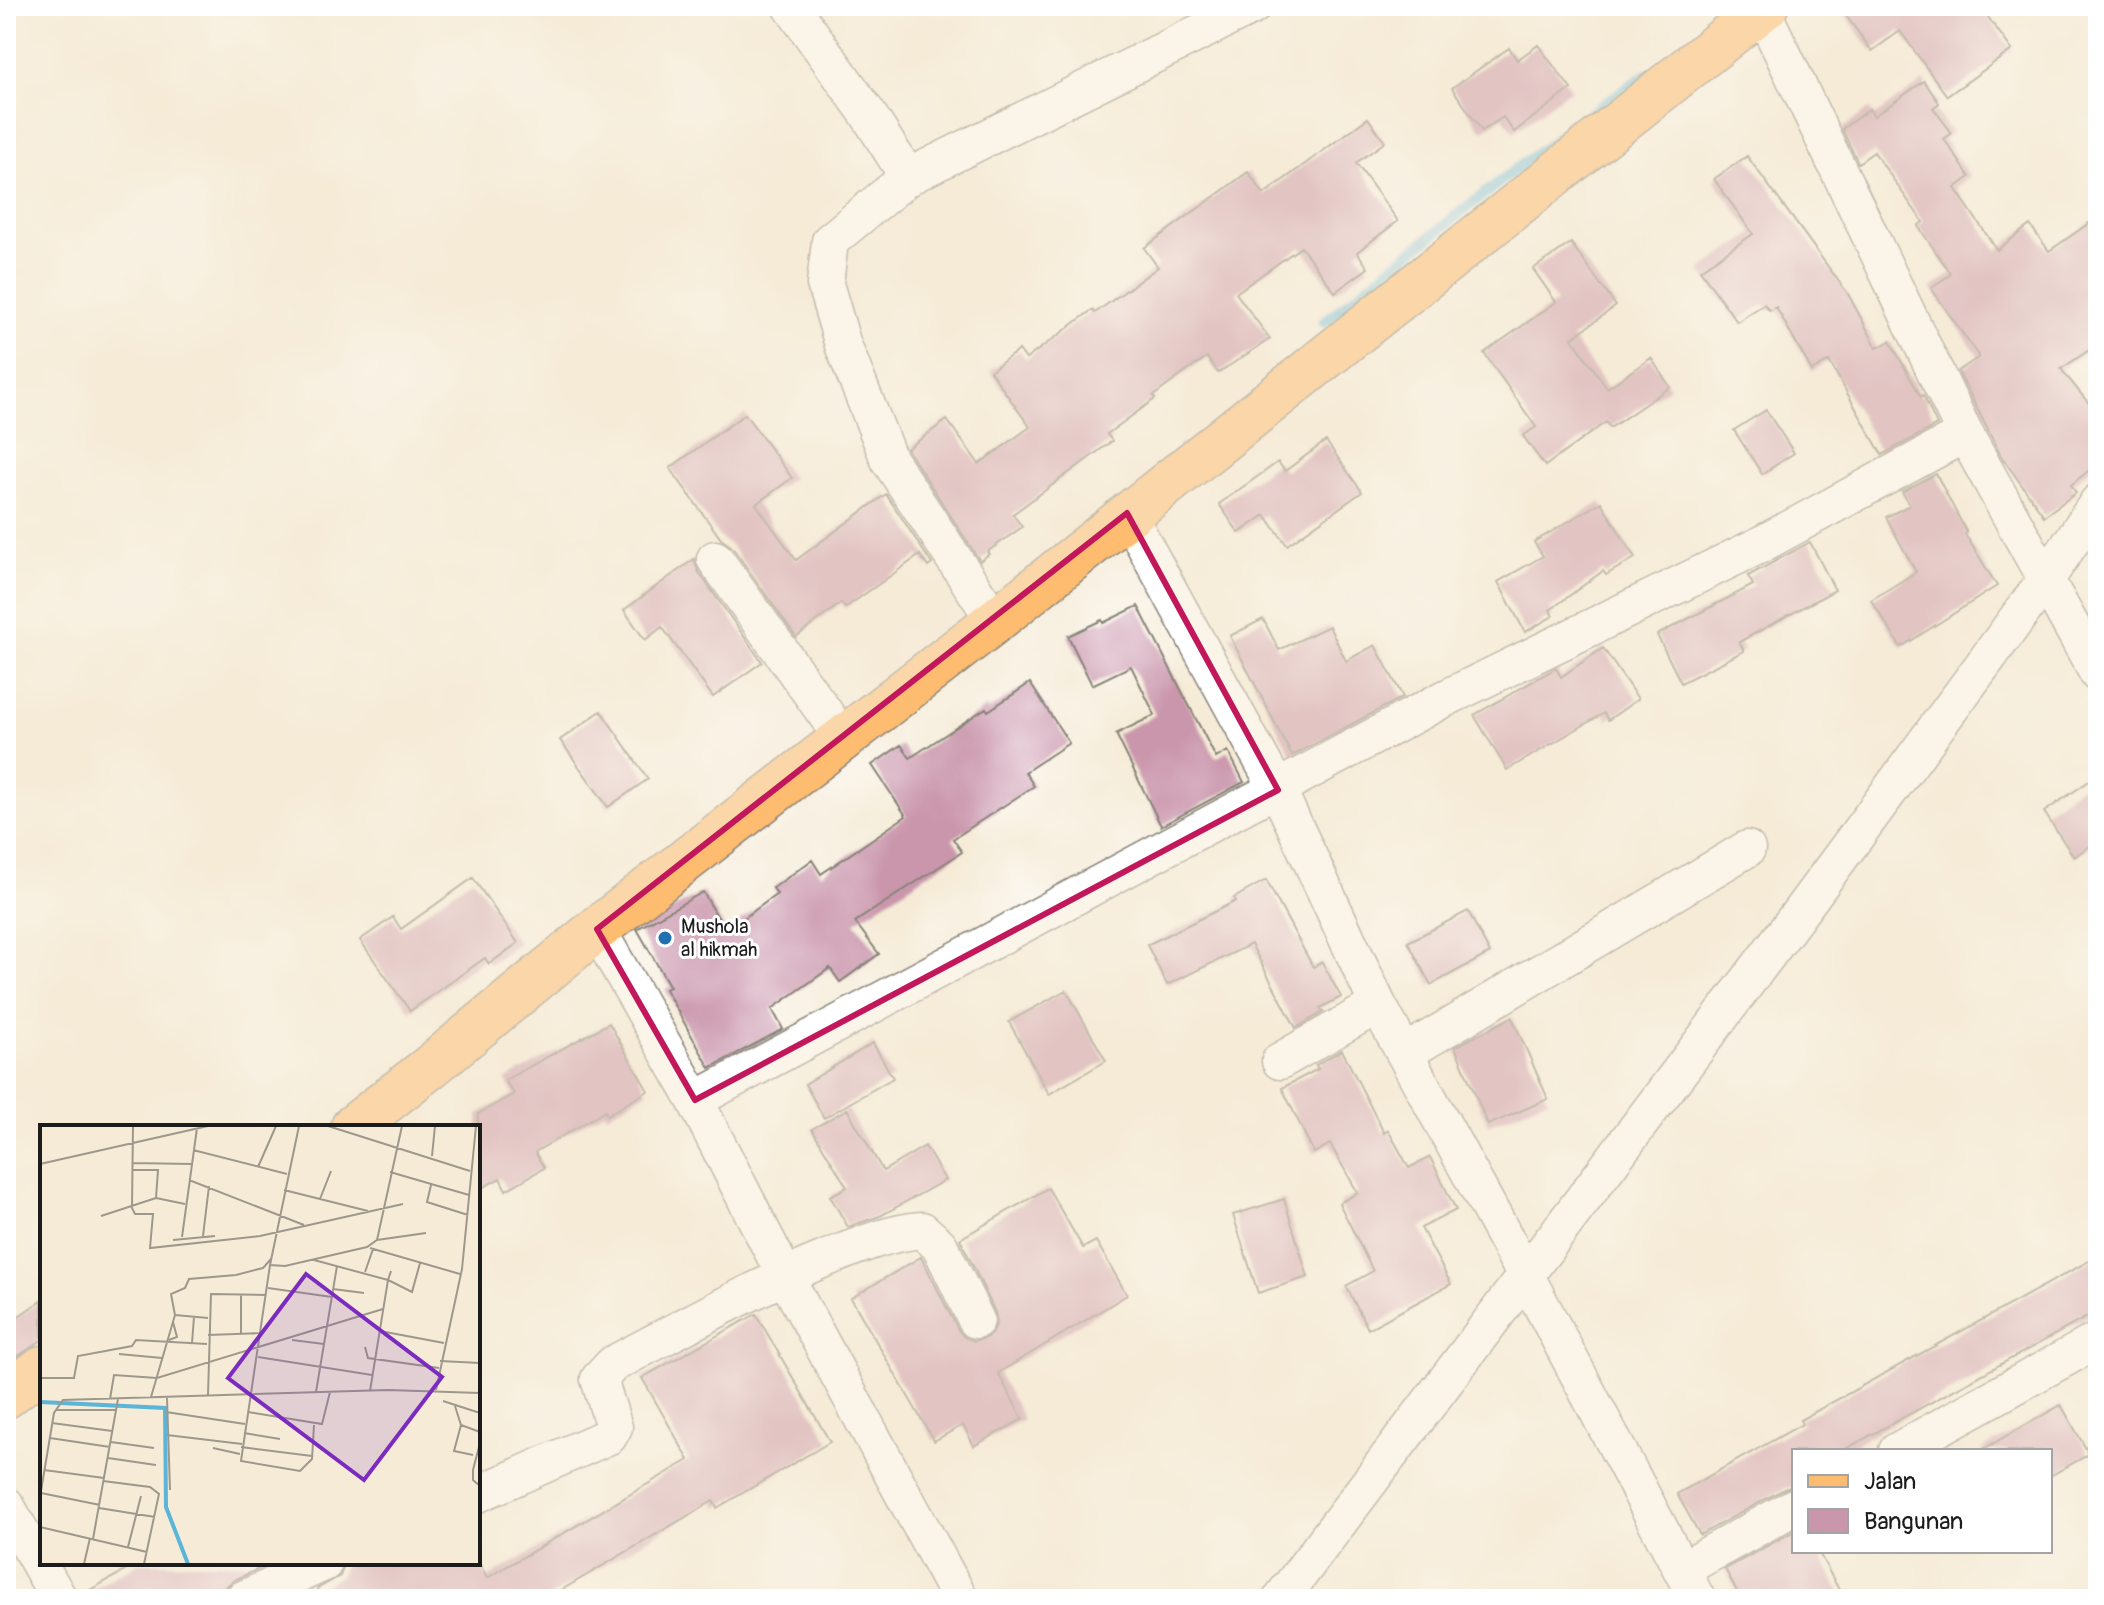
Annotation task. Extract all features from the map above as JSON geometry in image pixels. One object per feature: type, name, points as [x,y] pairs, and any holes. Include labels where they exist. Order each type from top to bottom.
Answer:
[{"type":"main road","points":[[356,1125],[597,929],[995,621],[1762,7]]},
{"type":"main road","points":[[6,1396],[40,1370]]},
{"type":"street","points":[[791,6],[868,114],[908,177]]},
{"type":"street","points":[[995,621],[889,460],[843,345],[825,284],[830,241],[908,177],[1253,6]]},
{"type":"street","points":[[1762,7],[1965,434],[2098,674]]},
{"type":"street","points":[[695,1100],[1440,701],[1758,546],[1965,434]]},
{"type":"street","points":[[1281,1599],[2047,578],[2098,502]]},
{"type":"street","points":[[1127,513],[1278,790],[1378,1005],[1689,1584],[1792,1508]]},
{"type":"street","points":[[715,559],[842,737]]},
{"type":"street","points":[[1405,1053],[1747,849]]},
{"type":"street","points":[[597,929],[695,1100],[956,1598]]},
{"type":"street","points":[[1280,1061],[1378,1005]]},
{"type":"street","points":[[480,1493],[609,1436],[614,1427],[599,1379],[613,1364],[785,1276],[866,1242],[901,1232],[922,1230],[940,1246],[976,1320]]},
{"type":"street","points":[[1901,1449],[2098,1340]]},
{"type":"street","points":[[6,1505],[59,1599]]},
{"type":"street","points":[[243,1599],[320,1565]]},
{"type":"highlighted area","points":[[1127,513],[1278,790],[695,1100],[597,929]]},
{"type":"building","points":[[1839,6],[1980,6],[2012,50],[1947,96],[1900,31],[1872,51]]},
{"type":"building","points":[[1538,45],[1571,89],[1514,132],[1503,117],[1482,131],[1452,88],[1509,48],[1517,60]]},
{"type":"building","points":[[1924,81],[1939,103],[1933,108],[1952,133],[1944,139],[1970,177],[1955,188],[1997,250],[2030,225],[2049,251],[2098,217],[2098,344],[2061,369],[2098,415],[2098,463],[2071,485],[2076,493],[2044,516],[2001,456],[1958,371],[1979,357],[1931,288],[1951,274],[1918,226],[1923,222],[1874,152],[1858,163],[1842,129],[1869,109],[1874,116]]},
{"type":"building","points":[[1368,118],[1385,142],[1356,163],[1398,221],[1357,252],[1368,268],[1335,292],[1301,247],[1236,293],[1270,339],[1218,373],[1207,357],[1153,396],[1155,399],[1107,434],[1112,441],[1013,514],[1022,527],[987,552],[989,554],[980,561],[907,449],[947,420],[979,464],[1030,427],[990,371],[1019,350],[1026,359],[1092,310],[1095,313],[1158,267],[1144,248],[1248,172],[1264,194]]},
{"type":"building","points":[[1747,156],[1848,294],[1877,348],[1890,341],[1921,397],[1923,395],[1937,425],[1882,455],[1829,361],[1812,371],[1776,307],[1770,311],[1764,304],[1737,322],[1700,270],[1753,234],[1714,179]]},
{"type":"building","points":[[1571,243],[1616,306],[1572,338],[1607,388],[1651,358],[1670,387],[1610,428],[1606,422],[1545,466],[1523,436],[1536,427],[1484,353],[1556,302],[1533,269]]},
{"type":"building","points":[[1766,410],[1794,453],[1762,474],[1734,430]]},
{"type":"building","points":[[745,414],[792,478],[756,504],[796,560],[886,494],[932,564],[928,567],[920,555],[845,608],[841,603],[796,637],[732,547],[721,539],[670,468]]},
{"type":"building","points":[[1326,441],[1362,492],[1287,545],[1265,515],[1239,533],[1219,504],[1278,462],[1285,471]]},
{"type":"building","points":[[1936,474],[1965,534],[1997,586],[1901,647],[1871,600],[1916,572],[1886,517],[1910,505],[1902,492]]},
{"type":"building","points":[[1601,502],[1635,558],[1606,575],[1603,571],[1550,610],[1553,616],[1525,632],[1498,582],[1543,556],[1534,542]]},
{"type":"building","points":[[1810,542],[1835,590],[1739,642],[1744,651],[1681,683],[1657,635],[1753,585],[1748,576]]},
{"type":"building","points":[[694,559],[698,571],[762,662],[713,697],[662,627],[645,640],[624,610]]},
{"type":"building","points":[[1138,606],[1216,758],[1228,751],[1244,782],[1161,826],[1116,734],[1155,715],[1131,666],[1092,685],[1068,636]]},
{"type":"building","points":[[1263,619],[1279,650],[1329,626],[1346,661],[1375,645],[1403,697],[1292,756],[1230,636]]},
{"type":"building","points":[[1603,648],[1638,699],[1608,720],[1604,713],[1507,770],[1474,715],[1556,668],[1561,677]]},
{"type":"building","points":[[1030,683],[1069,743],[1025,772],[1034,786],[953,839],[962,852],[855,922],[879,954],[840,982],[830,968],[772,1009],[783,1029],[710,1068],[665,989],[670,987],[637,929],[703,892],[726,931],[777,894],[773,888],[812,860],[821,874],[906,816],[872,765],[901,745],[910,758]]},
{"type":"building","points":[[601,711],[648,779],[608,807],[560,740]]},
{"type":"building","points":[[2098,775],[2098,840],[2074,857],[2044,812]]},
{"type":"building","points":[[473,878],[518,943],[489,964],[485,958],[410,1011],[360,940],[393,917],[401,929]]},
{"type":"building","points":[[1266,880],[1313,967],[1322,962],[1341,997],[1320,1008],[1323,1012],[1296,1028],[1251,944],[1167,985],[1147,945],[1236,901],[1234,898]]},
{"type":"building","points":[[1468,911],[1490,953],[1431,985],[1408,942]]},
{"type":"building","points":[[1066,990],[1106,1061],[1049,1094],[1009,1022]]},
{"type":"building","points":[[1512,1017],[1548,1099],[1488,1125],[1455,1047]]},
{"type":"building","points":[[609,1023],[648,1091],[607,1115],[605,1111],[535,1152],[544,1168],[506,1190],[500,1178],[480,1189],[478,1114],[514,1094],[505,1080]]},
{"type":"building","points":[[873,1043],[893,1078],[824,1118],[805,1084]]},
{"type":"building","points":[[1342,1050],[1384,1133],[1388,1130],[1409,1168],[1430,1157],[1456,1210],[1421,1228],[1451,1284],[1368,1329],[1346,1286],[1373,1271],[1339,1203],[1358,1193],[1330,1144],[1314,1153],[1282,1088],[1318,1069],[1316,1065]]},
{"type":"building","points":[[847,1109],[883,1171],[925,1146],[945,1180],[880,1216],[848,1227],[830,1196],[847,1187],[812,1129]]},
{"type":"building","points":[[1048,1188],[1083,1248],[1096,1241],[1127,1295],[998,1373],[1023,1419],[974,1446],[963,1425],[934,1441],[851,1298],[921,1257],[958,1330],[974,1341],[986,1338],[997,1322],[995,1312],[960,1239]]},
{"type":"building","points":[[1284,1199],[1308,1277],[1258,1293],[1233,1215]]},
{"type":"building","points":[[2098,1256],[2098,1311],[1846,1449],[1792,1449],[1792,1487],[1700,1535],[1677,1494],[1802,1424],[1800,1420]]},
{"type":"building","points":[[40,1301],[40,1341],[6,1364],[6,1325]]},
{"type":"building","points":[[756,1314],[830,1442],[717,1508],[713,1501],[546,1599],[322,1599],[317,1589],[340,1576],[344,1565],[480,1565],[487,1578],[689,1460],[642,1378]]},
{"type":"building","points":[[2061,1405],[2089,1454],[2052,1475],[2052,1449],[1984,1449]]},
{"type":"building","points":[[1792,1532],[1792,1553],[1819,1553],[1844,1599],[1741,1599],[1725,1569]]},
{"type":"building","points":[[135,1565],[268,1565],[234,1580],[216,1599],[80,1599],[79,1596]]},
{"type":"waterway","points":[[1324,322],[1524,163],[1647,74]]},
{"type":"place","name":"Mushola al hikmah","points":[[665,938]]}]
